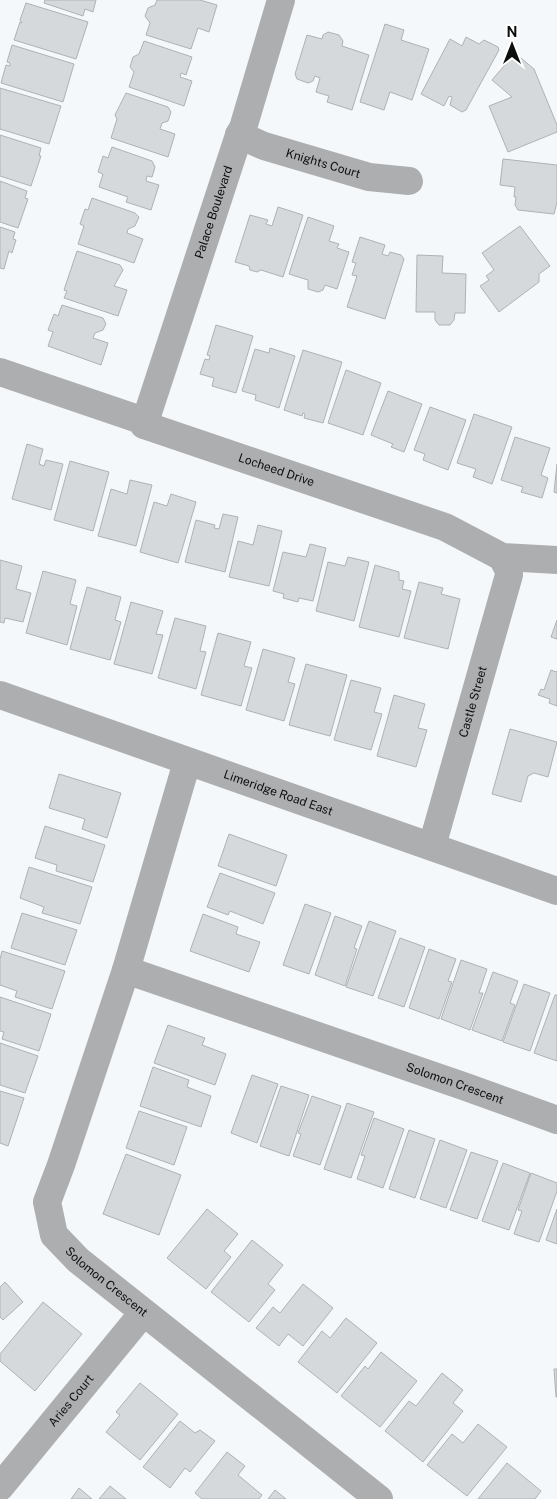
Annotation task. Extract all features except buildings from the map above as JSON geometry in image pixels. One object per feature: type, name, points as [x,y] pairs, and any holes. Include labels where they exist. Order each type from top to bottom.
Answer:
[{"type":"street","name":"Palace Boulevard","points":[[144,425],[239,135],[243,128],[281,0]]},
{"type":"street","name":"Knights Court","points":[[239,135],[264,146],[369,177],[409,181]]},
{"type":"street","name":"Locheed Drive","points":[[0,372],[144,421],[144,425],[444,527],[502,557],[557,560]]},
{"type":"street","name":"Castle Street","points":[[432,846],[509,575],[502,557]]},
{"type":"street","name":"Limeridge Road East","points":[[0,695],[557,890]]},
{"type":"street","name":"Solomon Crescent","points":[[187,762],[126,970],[47,1202],[54,1235],[78,1260],[143,1313],[379,1499]]},
{"type":"street","name":"Solomon Crescent","points":[[126,970],[557,1120]]},
{"type":"street","name":"Aries Court","points":[[0,1488],[143,1313]]}]
